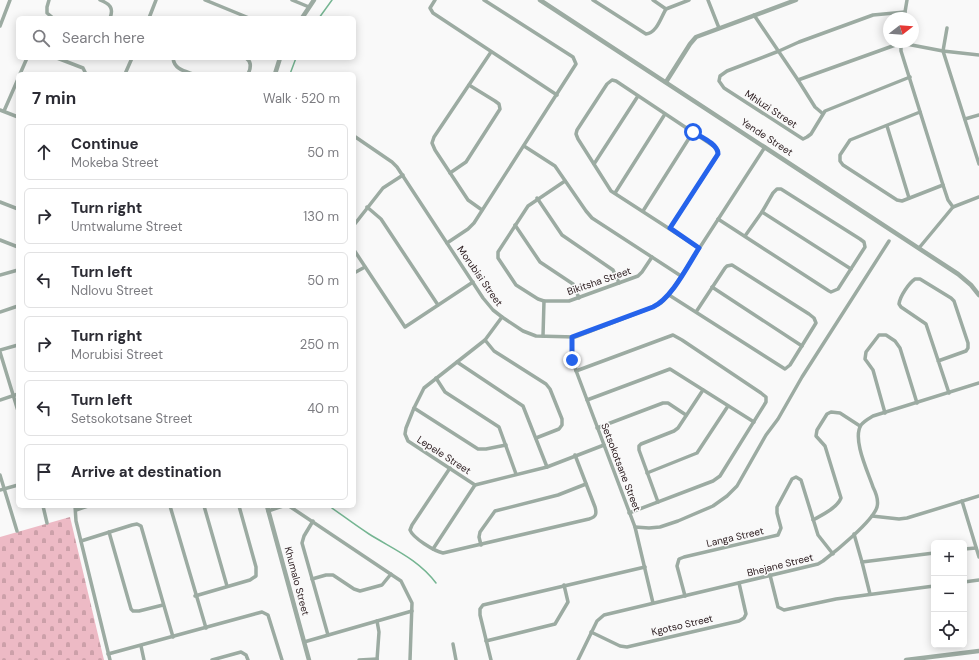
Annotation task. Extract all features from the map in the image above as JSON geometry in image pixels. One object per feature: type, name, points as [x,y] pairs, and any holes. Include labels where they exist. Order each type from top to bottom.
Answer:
[{"type":"street","points":[[0,26],[10,0]]},
{"type":"street","points":[[49,0],[46,7],[47,13],[51,16]]},
{"type":"street","points":[[100,0],[106,2],[111,7],[111,16]]},
{"type":"street","points":[[150,16],[156,0]]},
{"type":"street","points":[[205,0],[244,16]]},
{"type":"street","points":[[292,0],[309,7]]},
{"type":"street","points":[[303,16],[314,0]]},
{"type":"street","points":[[435,0],[431,5],[430,10],[433,14],[556,94]]},
{"type":"street","points":[[447,243],[471,226],[574,68],[576,61],[573,57],[484,0]]},
{"type":"street","name":"Yende Street","points":[[540,0],[919,248],[965,279],[979,294]]},
{"type":"street","points":[[593,0],[646,34],[654,30],[666,9],[689,0]]},
{"type":"street","points":[[652,0],[666,9]]},
{"type":"street","points":[[708,0],[719,28]]},
{"type":"street","points":[[666,82],[694,39],[719,28],[796,0]]},
{"type":"street","points":[[905,12],[907,0]]},
{"type":"street","points":[[779,51],[798,42],[873,15],[883,14]]},
{"type":"street","points":[[754,15],[815,107],[822,113],[833,107],[910,77]]},
{"type":"street","points":[[947,28],[943,50],[978,156],[979,164]]},
{"type":"street","points":[[919,45],[979,55]]},
{"type":"street","points":[[798,80],[885,48]]},
{"type":"street","points":[[902,48],[943,185],[948,200],[953,207]]},
{"type":"street","name":"Mhluzi Street","points":[[779,51],[727,71],[720,76],[719,83],[724,88],[801,138],[805,138],[809,135],[822,113]]},
{"type":"street","points":[[482,210],[468,200],[435,150],[432,141],[491,52]]},
{"type":"street","points":[[21,72],[26,60]]},
{"type":"street","points":[[62,60],[82,68],[85,72]]},
{"type":"street","points":[[126,72],[131,60]]},
{"type":"street","points":[[174,60],[176,67],[188,72]]},
{"type":"street","points":[[248,60],[251,66],[249,72]]},
{"type":"street","points":[[276,72],[279,60]]},
{"type":"street","points":[[670,228],[717,156],[718,150],[715,146],[616,81],[612,80],[607,84],[577,130],[576,134],[578,139],[610,189],[699,248]]},
{"type":"street","points":[[16,83],[2,111],[16,116]]},
{"type":"street","points":[[450,172],[466,162],[500,109],[498,104],[469,85]]},
{"type":"street","points":[[594,164],[638,96]]},
{"type":"street","points":[[920,112],[850,140],[841,152],[840,161],[843,165],[898,200],[902,201],[943,185]]},
{"type":"street","points":[[615,193],[665,114]]},
{"type":"street","points":[[965,119],[979,115]]},
{"type":"street","points":[[887,126],[909,198]]},
{"type":"street","points":[[643,210],[693,132]]},
{"type":"street","name":"Morubisi Street","points":[[356,137],[392,162],[403,175],[489,306],[502,317],[528,334],[572,337],[661,303],[669,295],[765,147]]},
{"type":"street","points":[[524,146],[555,166],[592,218],[681,276]]},
{"type":"street","points":[[356,222],[385,186],[403,175]]},
{"type":"street","name":"Bikitsha Street","points":[[565,181],[537,198],[528,206],[499,249],[497,254],[498,258],[518,287],[544,301],[565,301],[579,298],[640,274],[652,257]]},
{"type":"street","points":[[718,219],[829,291],[834,292],[838,289],[865,247],[864,242],[781,188],[776,189],[745,236]]},
{"type":"street","points":[[919,248],[953,207],[957,204],[979,197]]},
{"type":"street","points":[[537,198],[564,237],[613,270],[619,283]]},
{"type":"street","points":[[0,202],[16,209]]},
{"type":"street","points":[[367,207],[381,219],[438,305]]},
{"type":"street","points":[[762,212],[851,269]]},
{"type":"street","points":[[515,225],[540,262],[573,284],[579,298]]},
{"type":"street","points":[[0,240],[16,246]]},
{"type":"street","points":[[635,527],[660,527],[678,521],[713,506],[738,486],[766,435],[778,419],[802,376],[889,241]]},
{"type":"street","points":[[356,253],[404,327],[473,282]]},
{"type":"street","points":[[669,295],[784,369],[788,367],[802,346],[815,325],[816,320],[734,265],[727,266],[696,312]]},
{"type":"street","points":[[356,272],[365,267]]},
{"type":"street","points":[[0,275],[16,271]]},
{"type":"street","points":[[938,361],[966,351],[968,348],[968,343],[952,300],[920,279],[915,279],[901,298],[899,304],[902,308],[926,324],[948,393]]},
{"type":"street","points":[[712,287],[802,346]]},
{"type":"street","points":[[543,336],[544,301]]},
{"type":"street","points":[[0,312],[16,307]]},
{"type":"street","name":"Lepele Street","points":[[502,317],[486,340],[424,388],[406,428],[405,434],[407,439],[475,485],[547,467],[604,445]]},
{"type":"street","points":[[885,413],[872,370],[865,358],[866,352],[881,334],[891,338],[898,345],[917,403]]},
{"type":"street","points":[[576,371],[673,335],[766,397],[766,402],[722,474],[718,478],[629,513]]},
{"type":"street","name":"Setsokotsane Street","points":[[572,337],[571,354],[576,371],[635,527],[653,603]]},
{"type":"street","points":[[486,340],[494,351],[546,384],[550,389],[562,420],[562,425],[559,429],[536,438]]},
{"type":"street","points":[[0,400],[16,395],[0,351],[16,346]]},
{"type":"street","points":[[457,362],[523,406],[547,467]]},
{"type":"street","points":[[587,400],[667,369],[674,370],[754,422]]},
{"type":"street","points":[[436,378],[445,392],[498,426],[516,474]]},
{"type":"street","points":[[813,520],[824,514],[838,502],[841,496],[825,446],[816,436],[817,430],[827,414],[834,412],[840,413],[860,426],[867,420],[885,413],[979,383]]},
{"type":"street","points":[[658,502],[639,450],[639,446],[676,430],[703,390]]},
{"type":"street","points":[[597,428],[663,402],[668,403],[686,415]]},
{"type":"street","points":[[647,473],[697,453],[728,406]]},
{"type":"street","points":[[414,408],[478,449],[506,445]]},
{"type":"street","name":"Bhejane Street","points":[[578,660],[598,618],[602,616],[818,564],[833,554],[872,516],[876,509],[878,500],[859,443],[858,436],[860,426]]},
{"type":"street","points":[[450,468],[410,530],[414,536],[433,549],[445,553],[593,518],[596,515],[596,510],[575,455]]},
{"type":"street","points":[[0,475],[2,490],[16,531]]},
{"type":"street","name":"Langa Street","points":[[685,596],[677,566],[679,559],[778,534],[781,528],[777,514],[777,507],[793,478],[798,477],[801,480],[819,538],[833,554]]},
{"type":"street","points":[[481,545],[479,537],[480,532],[495,511],[558,495],[586,484]]},
{"type":"street","points":[[433,549],[475,485]]},
{"type":"street","points":[[2,490],[16,486]]},
{"type":"street","points":[[872,516],[899,519],[907,518],[979,496]]},
{"type":"street","points":[[962,501],[979,557]]},
{"type":"street","points":[[44,508],[48,523]]},
{"type":"street","points":[[76,508],[76,521],[110,660]]},
{"type":"street","points":[[171,508],[195,596],[206,628]]},
{"type":"street","points":[[205,508],[227,586]]},
{"type":"street","points":[[195,596],[250,580],[256,576],[257,570],[240,508]]},
{"type":"street","name":"Khumalo Street","points":[[268,508],[309,660]]},
{"type":"street","points":[[292,508],[401,582],[411,598],[412,603],[410,660]]},
{"type":"street","points":[[313,521],[302,539],[328,635]]},
{"type":"street","points":[[81,542],[134,524],[140,526],[173,637]]},
{"type":"street","points":[[109,532],[131,609],[138,612],[164,605]]},
{"type":"street","points":[[854,534],[870,594]]},
{"type":"street","points":[[967,549],[976,548]]},
{"type":"street","points":[[862,562],[931,553]]},
{"type":"street","points":[[491,660],[479,612],[483,605],[644,566]]},
{"type":"street","points":[[312,579],[326,575],[333,575],[354,589],[360,591],[382,585],[391,574]]},
{"type":"street","points":[[770,575],[777,604],[781,610],[834,599],[931,586]]},
{"type":"street","points":[[967,582],[979,580]]},
{"type":"street","name":"Kgotso Street","points":[[591,632],[620,646],[627,647],[739,621],[744,618],[746,614],[739,583]]},
{"type":"street","points":[[486,641],[556,624],[568,602],[564,585]]},
{"type":"street","points":[[304,642],[412,611]]},
{"type":"street","points":[[108,654],[262,612],[268,615],[282,660]]},
{"type":"street","points":[[359,660],[377,660],[379,632],[377,621]]},
{"type":"street","points":[[452,644],[456,660]]},
{"type":"street","points":[[141,646],[144,660]]},
{"type":"street","points":[[906,660],[979,651]]},
{"type":"street","points":[[212,660],[241,652],[246,655],[248,660]]},
{"type":"green space","points":[[70,517],[104,660],[0,660],[0,537]]},
{"type":"waterway","points":[[320,16],[332,0]]},
{"type":"waterway","points":[[291,72],[295,60]]},
{"type":"waterway","points":[[332,508],[369,534],[413,561],[436,583]]},
{"type":"route","points":[[572,360],[572,337],[578,336],[661,303],[669,295],[699,248],[670,228],[718,154],[718,150],[715,146],[693,132]]}]
